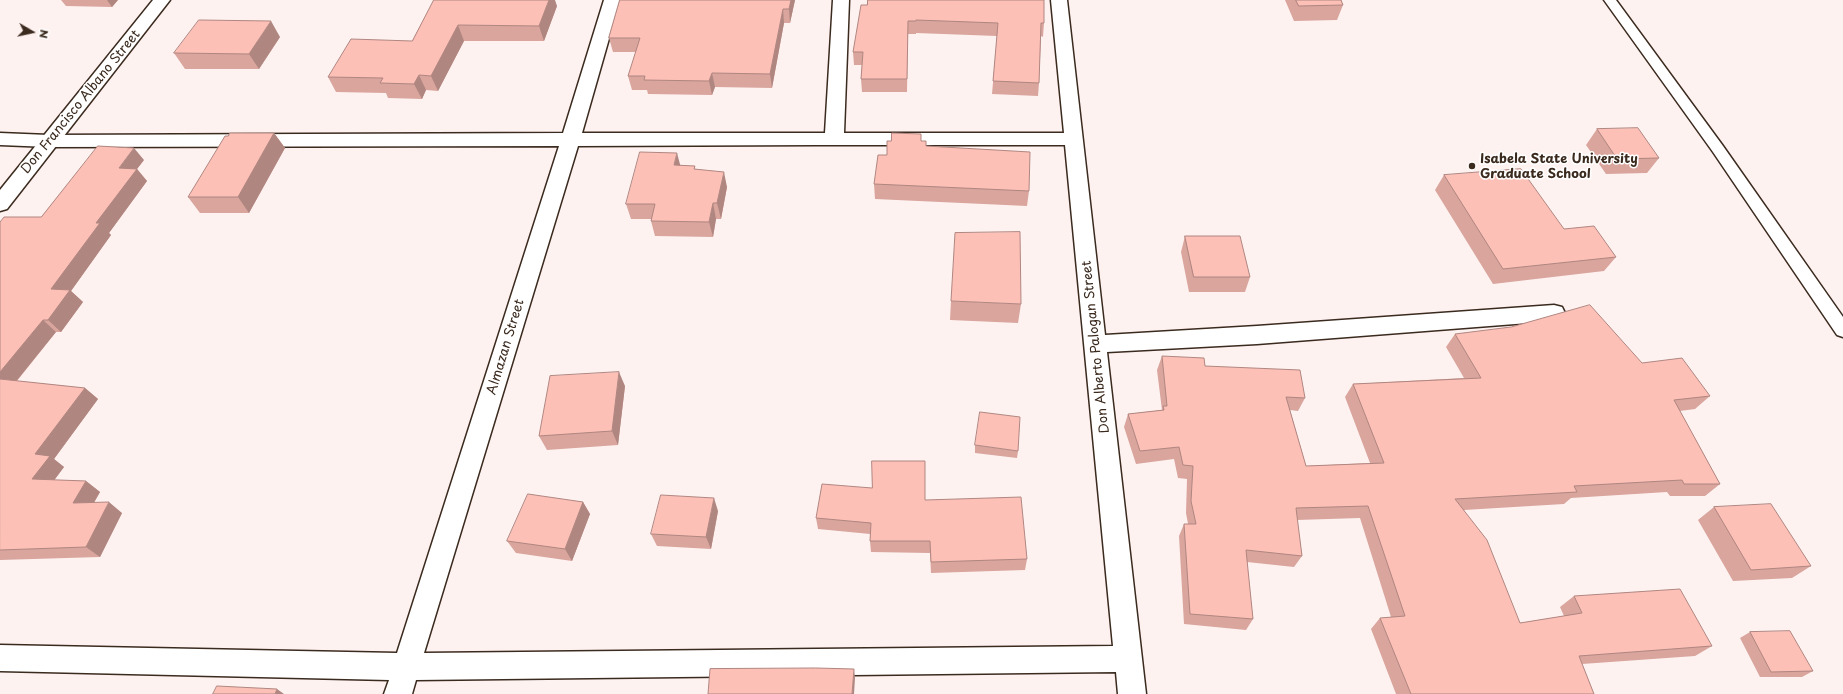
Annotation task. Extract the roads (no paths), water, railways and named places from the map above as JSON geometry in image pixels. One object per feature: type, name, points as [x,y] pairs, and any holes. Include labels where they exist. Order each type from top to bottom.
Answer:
[{"type":"street","name":"Don Francisco Albano Street","points":[[0,204],[48,141],[162,0]]},
{"type":"street","name":"Almazan Street","points":[[398,694],[570,141],[612,0]]},
{"type":"street","points":[[834,139],[841,0]]},
{"type":"street","name":"Don Alberto Palogan Street","points":[[1059,0],[1132,694]]},
{"type":"street","points":[[0,139],[48,141],[1073,139]]},
{"type":"street","points":[[1096,344],[1257,335],[1554,313]]},
{"type":"street","points":[[0,658],[406,667],[1129,659]]},
{"type":"lane","points":[[1610,0],[1718,150],[1843,330]]},
{"type":"place","name":"Isabela State University Graduate School","points":[[1472,166]]}]
